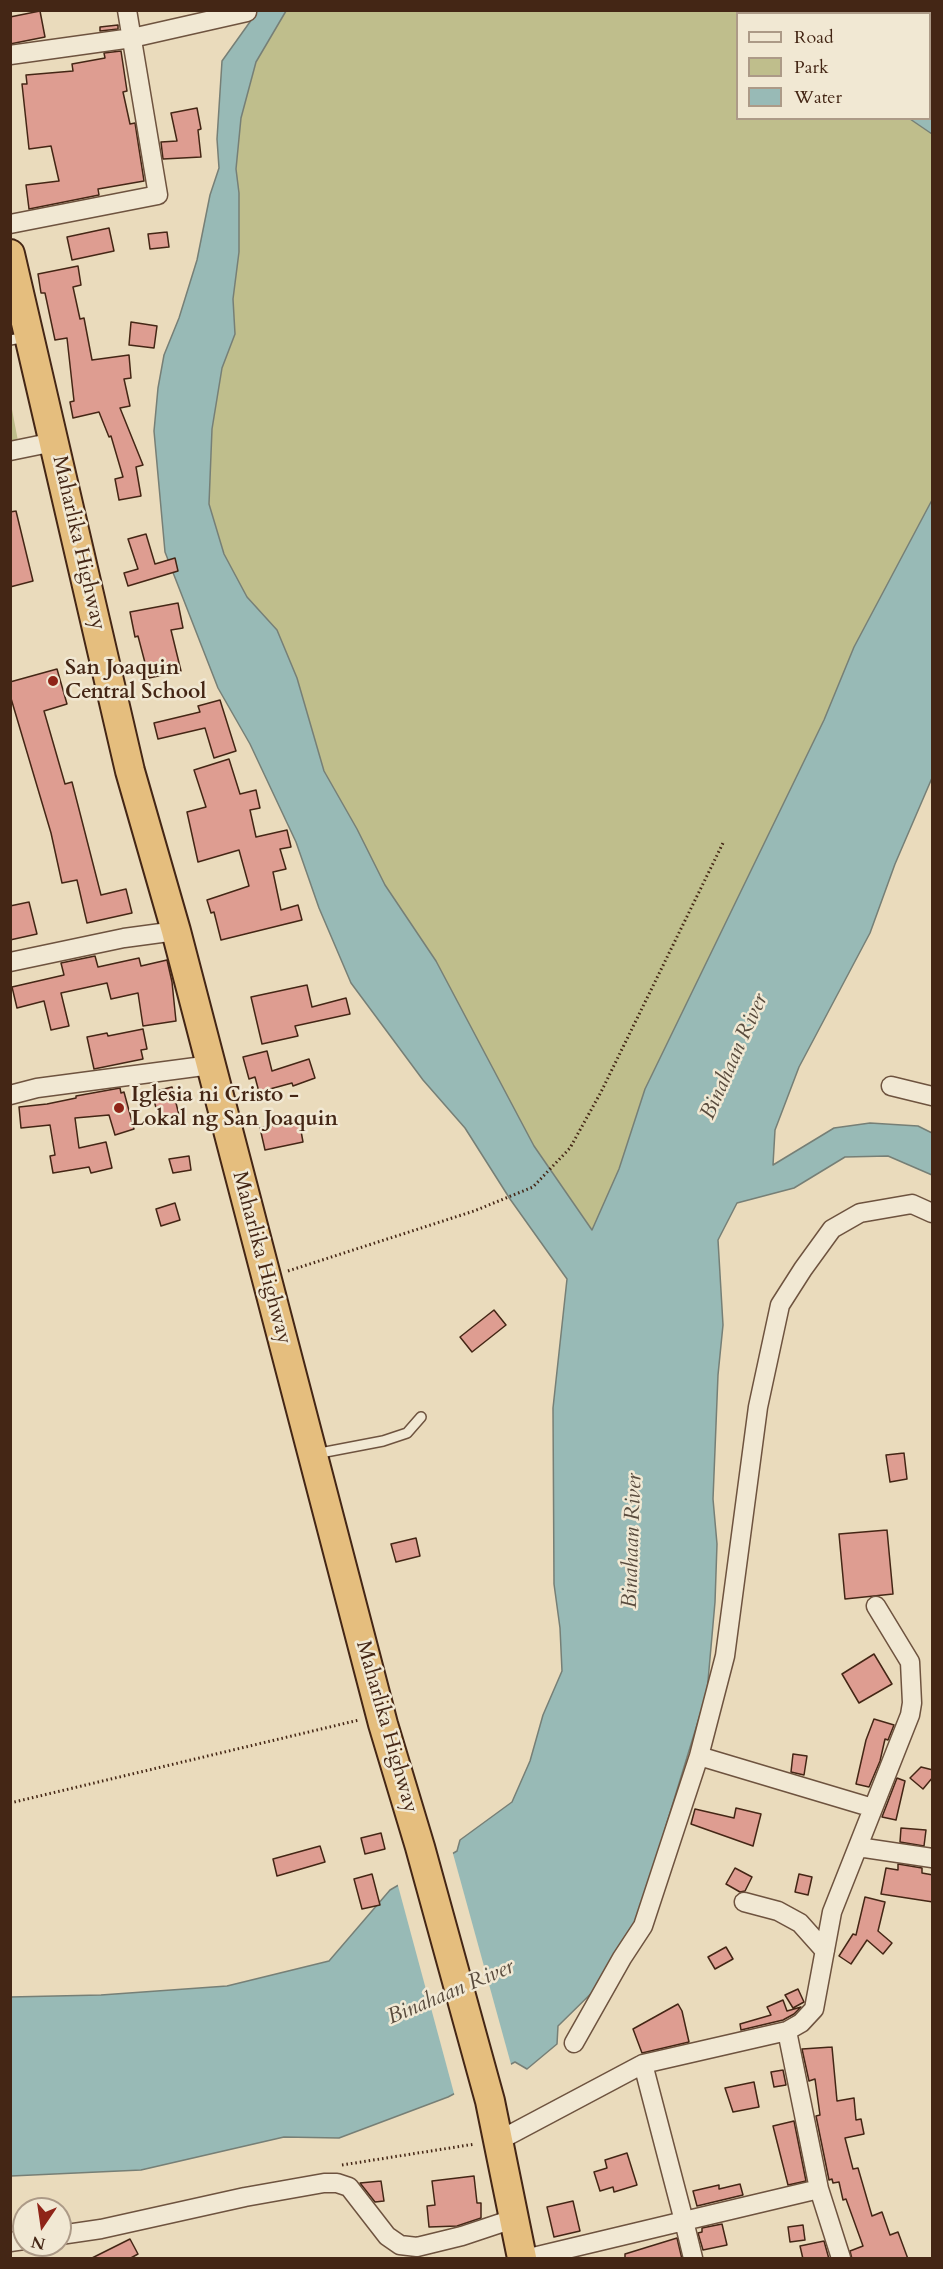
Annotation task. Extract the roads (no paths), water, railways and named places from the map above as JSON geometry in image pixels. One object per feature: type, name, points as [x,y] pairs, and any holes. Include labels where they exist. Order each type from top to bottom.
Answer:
[{"type":"highway","name":"Maharlika Highway","points":[[10,254],[20,338],[54,442],[130,771],[176,931],[380,1715],[420,1847],[490,2101],[522,2259]]},
{"type":"street","points":[[10,224],[158,195],[127,10]]},
{"type":"street","points":[[10,55],[132,38],[247,12]]},
{"type":"street","points":[[10,451],[54,442]]},
{"type":"street","points":[[10,962],[124,938],[176,931]]},
{"type":"street","points":[[10,1095],[37,1088],[211,1065]]},
{"type":"street","points":[[891,1086],[933,1096]]},
{"type":"street","points":[[574,2043],[622,1958],[644,1926],[699,1756],[725,1656],[758,1407],[780,1305],[802,1269],[831,1230],[860,1213],[912,1204],[933,1213]]},
{"type":"street","points":[[498,2141],[643,2064],[787,2031],[801,2023],[814,2009],[832,1912],[910,1715],[913,1685],[910,1662],[876,1606]]},
{"type":"street","points":[[699,1756],[873,1808]]},
{"type":"street","points":[[858,1847],[933,1858]]},
{"type":"street","points":[[744,1902],[778,1911],[800,1923],[825,1951]]},
{"type":"street","points":[[787,2031],[819,2189],[841,2259]]},
{"type":"street","points":[[643,2064],[693,2259]]},
{"type":"street","points":[[72,2233],[324,2183],[337,2183],[349,2187],[387,2236],[400,2245],[417,2247],[462,2236],[513,2219]]},
{"type":"street","points":[[529,2259],[819,2189]]},
{"type":"lane","points":[[312,1454],[383,1441],[407,1433],[421,1417]]},
{"type":"water","name":"Binahaan River","points":[[256,11],[286,11],[256,62],[241,118],[236,169],[239,193],[239,252],[233,299],[235,334],[222,368],[212,429],[209,504],[224,554],[247,597],[277,630],[297,678],[324,771],[385,885],[436,961],[534,1146],[592,1230],[619,1169],[645,1089],[824,720],[854,647],[932,500],[932,778],[895,864],[870,933],[799,1067],[775,1130],[773,1165],[834,1128],[870,1123],[918,1126],[932,1133],[932,1175],[888,1156],[845,1157],[794,1188],[737,1203],[718,1240],[723,1325],[718,1375],[713,1499],[717,1544],[715,1602],[707,1692],[662,1839],[644,1909],[613,1972],[558,2026],[557,2044],[527,2069],[515,2062],[448,2097],[339,2138],[284,2137],[141,2170],[11,2176],[10,1997],[101,1995],[227,1986],[329,1961],[390,1890],[457,1851],[460,1840],[512,1802],[530,1761],[543,1715],[562,1671],[560,1628],[554,1584],[553,1408],[567,1279],[510,1199],[465,1128],[423,1080],[351,983],[319,908],[296,842],[250,744],[218,688],[165,552],[154,431],[158,388],[164,355],[179,318],[197,260],[210,195],[219,168],[217,139],[222,61]]},
{"type":"water","points":[[785,11],[836,12],[786,12]]},
{"type":"water","points":[[931,84],[932,85],[932,134],[911,120],[931,120]]},
{"type":"place","name":"San Joaquin Central School","points":[[53,681]]},
{"type":"place","name":"Iglesia ni Cristo - Lokal ng San Joaquin","points":[[119,1108]]}]
